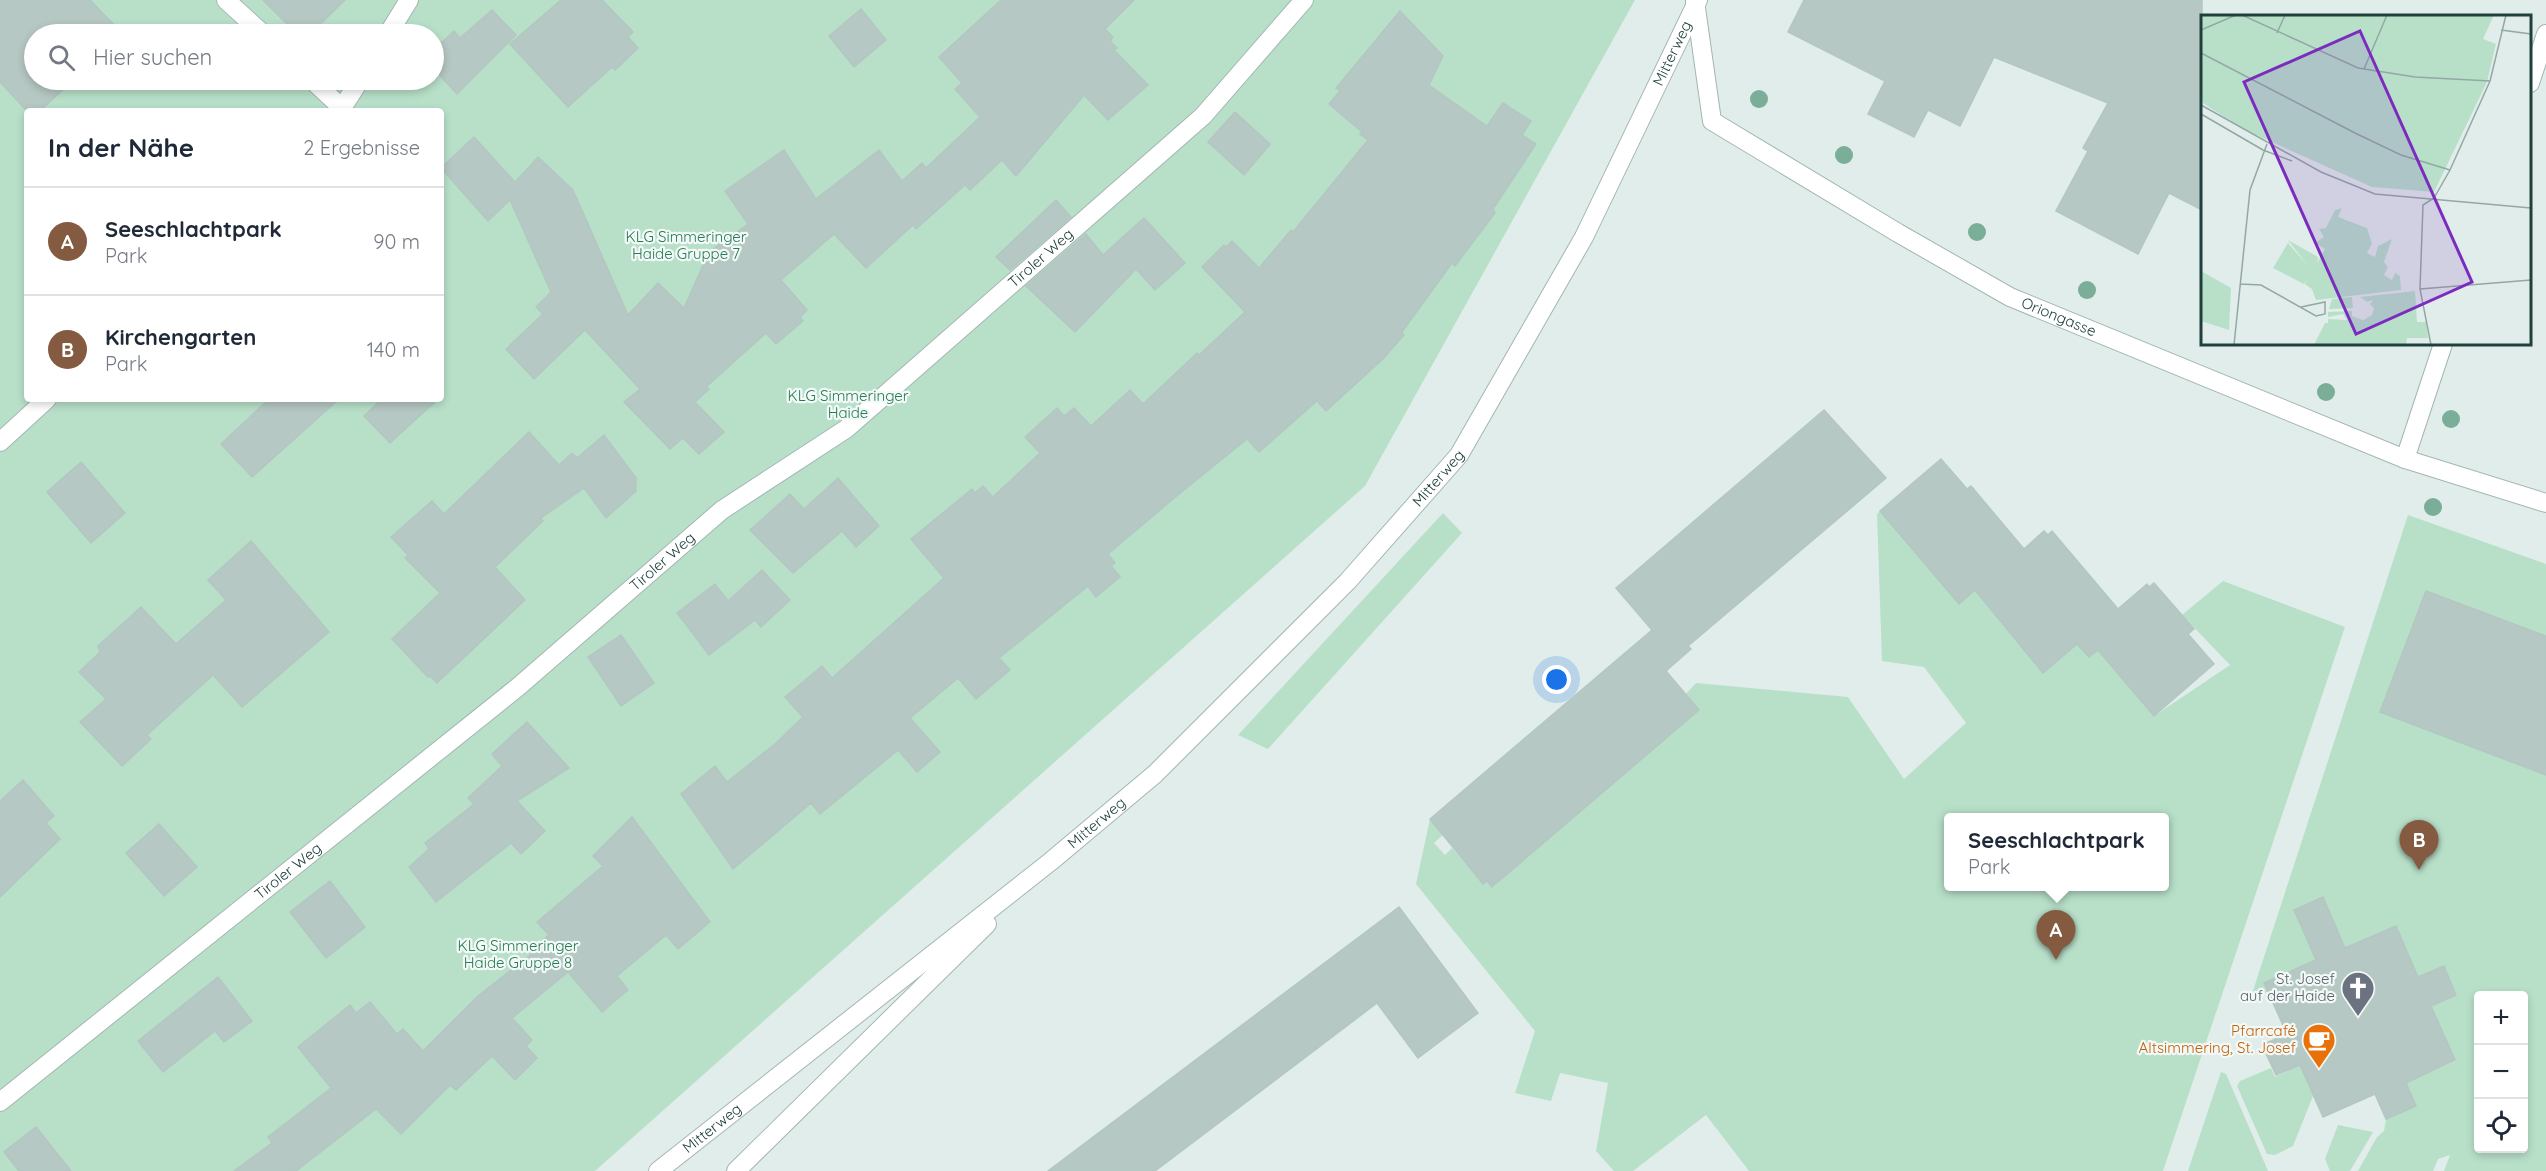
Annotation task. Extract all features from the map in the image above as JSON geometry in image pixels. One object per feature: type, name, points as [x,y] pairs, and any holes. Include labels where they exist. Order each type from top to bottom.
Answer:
[{"type":"street","points":[[226,0],[252,24]]},
{"type":"street","points":[[394,24],[409,0]]},
{"type":"street","name":"Tiroler Weg","points":[[0,1102],[518,687],[722,510],[846,429],[1203,116],[1304,0]]},
{"type":"street","name":"Oriongasse","points":[[1696,1],[1712,121],[1898,233],[2010,297],[2405,459],[2546,504]]},
{"type":"street","name":"Mitterweg","points":[[658,1171],[1050,862],[1155,774],[1348,581],[1459,455],[1584,237],[1696,1]]},
{"type":"street","points":[[2531,77],[2546,34]]},
{"type":"street","points":[[322,90],[340,108]]},
{"type":"street","points":[[342,108],[353,90]]},
{"type":"street","points":[[2405,459],[2443,345]]},
{"type":"street","points":[[0,442],[44,402]]},
{"type":"street","name":"Mitterweg","points":[[736,1171],[1050,862]]},
{"type":"green space","name":"KLG Simmeringer Haide","points":[[0,0],[1635,0],[1365,486],[595,1171],[0,1171]]},
{"type":"green space","points":[[1880,511],[1959,603],[1975,590],[2043,673],[2077,644],[2089,657],[2098,650],[2154,716],[2230,665],[2182,615],[2223,581],[2345,627],[2163,1171],[1749,1171],[1706,1115],[1633,1171],[1614,1171],[1596,1151],[1608,1083],[1560,1073],[1551,1101],[1515,1093],[1535,1031],[1416,884],[1430,819],[1444,834],[1434,843],[1445,855],[1452,848],[1483,884],[1487,881],[1493,887],[1572,818],[1696,683],[1848,697],[1904,779],[1966,723],[1924,667],[1882,661],[1877,514]]},
{"type":"green space","points":[[1443,513],[1462,533],[1268,749],[1238,735]]},
{"type":"green space","points":[[2408,515],[2546,564],[2546,1171],[2444,1171],[2450,1155],[2438,1159],[2433,1171],[2358,1171],[2377,1137],[2384,1131],[2386,1119],[2416,1106],[2406,1083],[2455,1061],[2431,1006],[2456,995],[2444,966],[2418,977],[2396,926],[2345,948],[2323,897],[2294,910],[2316,960],[2264,983],[2268,991],[2250,1000]]},
{"type":"green space","points":[[2300,1065],[2313,1096],[2293,1146],[2275,1155],[2267,1154],[2237,1086],[2240,1081],[2271,1068],[2275,1077]]},
{"type":"green space","points":[[2221,1072],[2226,1074],[2268,1171],[2188,1171]]},
{"type":"green space","points":[[2338,1125],[2373,1132],[2350,1171],[2330,1171],[2325,1159]]},
{"type":"building","points":[[0,0],[90,0],[113,24],[24,24],[24,90],[62,90],[43,108],[24,108],[0,82]]},
{"type":"building","points":[[263,0],[345,0],[320,24],[287,24]]},
{"type":"building","points":[[561,0],[602,0],[633,32],[628,37],[638,48],[615,70],[612,67],[568,107],[510,44]]},
{"type":"building","points":[[1001,0],[1134,0],[1105,29],[1113,37],[1110,41],[1117,48],[1114,50],[1148,85],[1108,120],[1084,95],[1016,176],[1002,160],[970,190],[965,185],[916,229],[913,225],[866,268],[834,234],[781,280],[807,310],[800,317],[803,321],[776,344],[766,333],[706,387],[709,389],[695,402],[724,432],[699,454],[683,438],[670,449],[624,402],[640,389],[585,330],[534,379],[506,349],[543,314],[536,307],[551,292],[510,200],[488,221],[444,171],[444,165],[474,137],[515,182],[538,157],[573,190],[628,315],[658,283],[684,308],[709,252],[748,224],[725,191],[784,150],[816,199],[879,150],[902,181],[922,163],[926,168],[980,117],[955,89],[962,83],[939,57]]},
{"type":"building","points":[[1804,0],[2202,0],[2201,209],[2169,193],[2138,254],[2056,211],[2088,151],[2083,148],[2108,103],[1994,57],[1960,126],[1928,110],[1914,137],[1868,114],[1885,81],[1788,32]]},
{"type":"building","points":[[861,9],[886,40],[854,67],[829,36]]},
{"type":"building","points":[[492,10],[516,35],[457,94],[444,80],[444,40],[454,31],[460,38]]},
{"type":"building","points":[[1400,11],[1443,56],[1429,85],[1487,126],[1503,103],[1531,121],[1522,135],[1536,144],[1493,209],[1495,213],[1455,266],[1452,263],[1402,332],[1404,335],[1384,358],[1326,411],[1317,401],[1259,452],[1247,439],[1108,554],[1115,563],[1111,566],[1120,577],[1096,597],[1088,586],[999,658],[1010,670],[976,699],[958,678],[910,718],[940,752],[917,772],[898,750],[820,814],[811,803],[733,869],[681,794],[715,766],[727,782],[775,744],[803,717],[785,697],[822,666],[832,678],[944,578],[911,539],[972,489],[975,493],[983,486],[993,497],[1040,453],[1025,437],[1057,408],[1064,416],[1074,408],[1091,426],[1130,390],[1143,404],[1245,312],[1202,267],[1224,245],[1226,247],[1232,241],[1259,268],[1291,230],[1293,232],[1368,140],[1360,134],[1362,132],[1329,104],[1340,91],[1336,88]]},
{"type":"building","points":[[1235,112],[1270,144],[1244,175],[1208,142]]},
{"type":"building","points":[[1056,200],[1071,217],[1010,270],[996,257]]},
{"type":"building","points":[[1144,218],[1185,263],[1155,290],[1136,269],[1075,332],[1026,286],[1086,234],[1103,255]]},
{"type":"building","points":[[266,402],[336,402],[252,477],[221,444]]},
{"type":"building","points":[[379,402],[435,402],[390,443],[364,416]]},
{"type":"building","points":[[1824,410],[1886,478],[1688,646],[1691,649],[1666,671],[1699,710],[1492,887],[1487,881],[1483,884],[1430,819],[1652,630],[1616,588]]},
{"type":"building","points":[[529,432],[559,465],[572,453],[577,458],[604,435],[636,478],[636,491],[606,518],[584,488],[541,518],[543,521],[495,567],[525,600],[437,683],[430,676],[428,677],[392,639],[440,593],[405,558],[408,555],[391,537],[432,501],[444,514]]},
{"type":"building","points":[[1941,459],[1967,489],[1971,486],[2024,549],[2044,531],[2048,535],[2052,531],[2118,609],[2147,584],[2149,587],[2154,583],[2194,629],[2188,634],[2214,664],[2154,716],[2098,650],[2089,657],[2077,644],[2043,673],[1975,590],[1959,604],[1880,511]]},
{"type":"building","points":[[81,462],[125,513],[91,543],[47,492]]},
{"type":"building","points":[[838,478],[879,526],[856,547],[842,531],[793,573],[750,530],[790,494],[804,509]]},
{"type":"building","points":[[251,541],[329,632],[242,707],[213,675],[147,735],[151,739],[122,766],[80,722],[106,699],[79,672],[100,652],[98,646],[141,607],[176,644],[226,600],[208,580]]},
{"type":"building","points":[[762,570],[790,600],[761,627],[755,620],[709,655],[677,613],[715,584],[728,601]]},
{"type":"building","points":[[2426,591],[2546,636],[2546,775],[2380,712]]},
{"type":"building","points":[[621,635],[654,683],[621,706],[588,657]]},
{"type":"building","points":[[527,722],[569,768],[517,801],[545,831],[521,854],[511,843],[436,902],[409,867],[429,849],[425,843],[474,804],[468,798],[502,766],[492,754]]},
{"type":"building","points":[[23,780],[54,816],[46,823],[60,839],[0,897],[0,801]]},
{"type":"building","points":[[632,817],[710,922],[678,949],[666,935],[617,976],[628,990],[602,1012],[568,972],[512,1018],[532,1040],[526,1046],[537,1058],[515,1080],[492,1056],[456,1090],[450,1085],[401,1134],[376,1109],[296,1171],[234,1171],[272,1143],[268,1137],[331,1088],[298,1047],[350,1005],[356,1013],[370,1002],[397,1034],[403,1029],[423,1051],[478,996],[547,942],[544,939],[549,935],[537,922],[603,866],[593,856]]},
{"type":"building","points":[[159,824],[197,867],[164,896],[126,853]]},
{"type":"building","points":[[330,881],[365,927],[326,958],[290,912]]},
{"type":"building","name":"St. Josef auf der Haide","points":[[2323,897],[2345,948],[2396,926],[2418,977],[2444,966],[2456,995],[2431,1006],[2455,1060],[2406,1083],[2416,1106],[2386,1119],[2375,1094],[2323,1117],[2300,1065],[2276,1075],[2262,1045],[2287,1034],[2264,983],[2316,960],[2294,910]]},
{"type":"building","points":[[1399,907],[1478,1013],[1418,1058],[1377,1003],[1155,1171],[1048,1171]]},
{"type":"building","points":[[218,977],[252,1021],[224,1042],[215,1031],[163,1072],[138,1041]]},
{"type":"building","points":[[36,1127],[71,1171],[19,1171],[4,1152]]},
{"type":"place","name":"Kirchengarten","points":[[2419,870]]},
{"type":"place","name":"Seeschlachtpark","points":[[2056,960]]},
{"type":"place","name":"St. Josef auf der Haide","points":[[2358,1017]]},
{"type":"place","name":"Pfarrcafé Altsimmering, St. Josef","points":[[2319,1069]]},
{"type":"park label","name":"KLG Simmeringer Haide Gruppe 7","points":[[686,246]]},
{"type":"park label","name":"KLG Simmeringer Haide Gruppe 8","points":[[518,954]]}]
